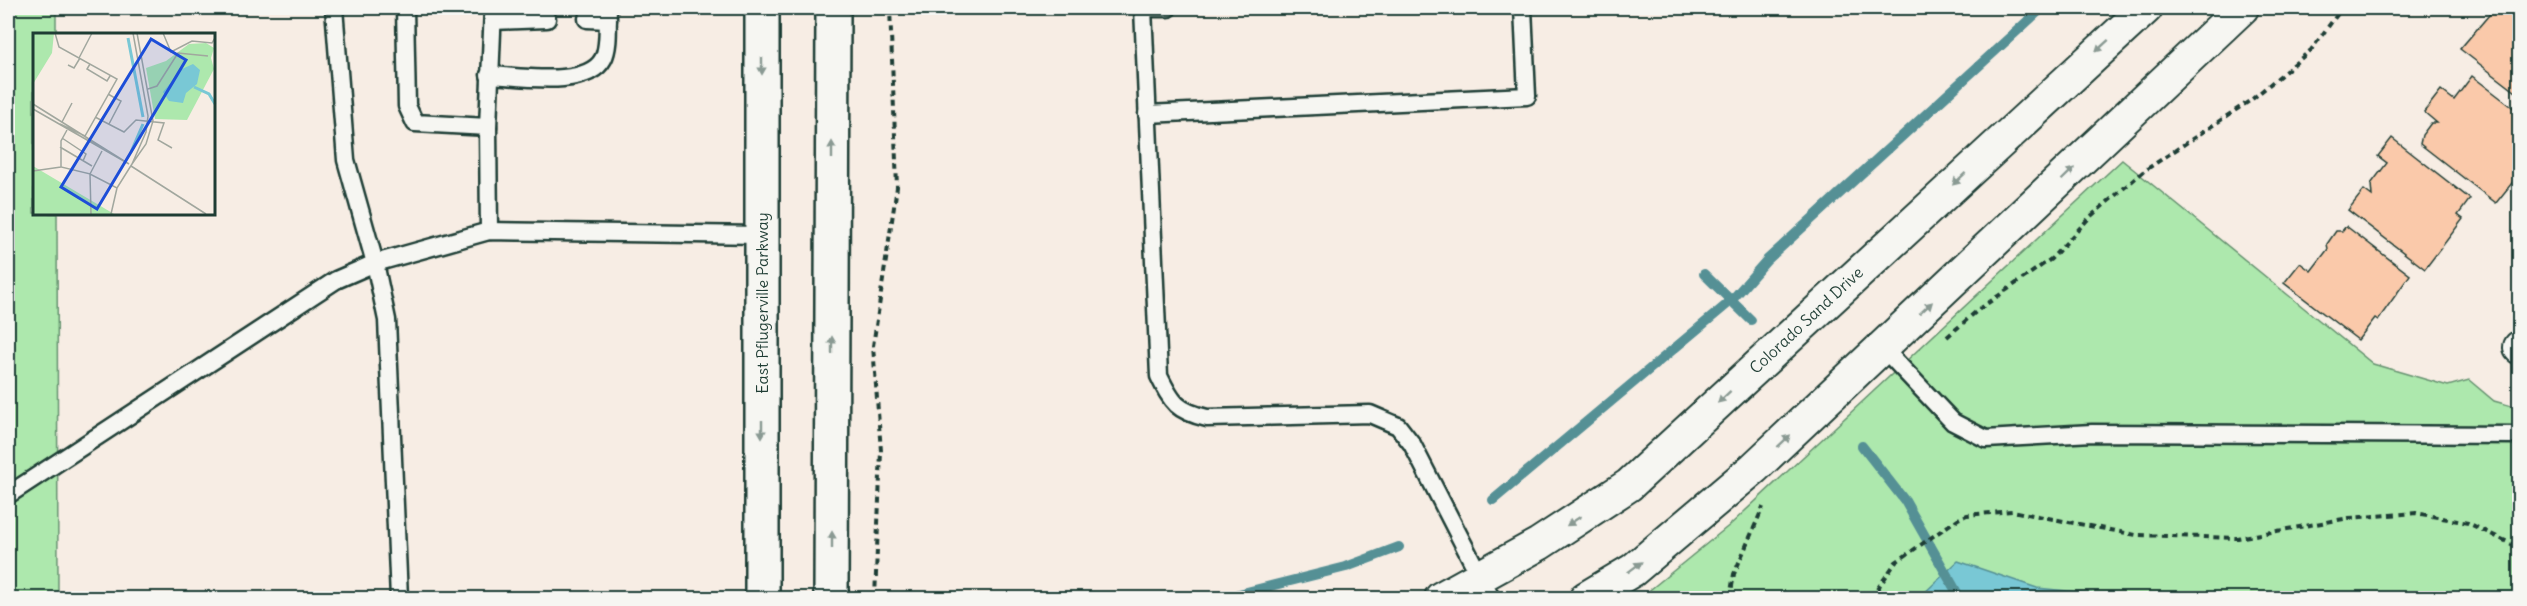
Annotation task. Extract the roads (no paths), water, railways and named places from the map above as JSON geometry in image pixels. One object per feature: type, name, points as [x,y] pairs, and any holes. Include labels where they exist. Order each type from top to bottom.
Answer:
[{"type":"street","name":"East Pflugerville Parkway","points":[[762,8],[762,598]]},
{"type":"street","points":[[831,598],[832,8]]},
{"type":"street","name":"Colorado Sand Drive","points":[[1441,598],[1486,588],[1539,544],[1629,485],[2146,8]]},
{"type":"street","points":[[1586,598],[1632,570],[1754,468],[2242,8]]},
{"type":"lane","points":[[334,8],[346,160],[375,263],[387,320],[399,598]]},
{"type":"lane","points":[[405,8],[407,106],[415,123],[488,127]]},
{"type":"lane","points":[[1168,8],[1143,8],[1159,376],[1172,402],[1188,414],[1207,418],[1370,414],[1398,426],[1412,444],[1486,588]]},
{"type":"lane","points":[[1147,114],[1527,96],[1523,8]]},
{"type":"lane","points":[[489,231],[488,127],[493,14],[547,19]]},
{"type":"lane","points":[[489,75],[574,78],[592,71],[604,58],[608,14],[587,19]]},
{"type":"lane","points":[[8,495],[336,280],[375,263],[489,231],[762,234]]},
{"type":"lane","points":[[1883,348],[1953,422],[1986,439],[2092,433],[2520,435]]},
{"type":"water","points":[[1958,561],[2037,588],[2138,598],[1919,598]]},
{"type":"waterway","points":[[1493,500],[1731,301],[1767,260],[2042,8]]},
{"type":"waterway","points":[[1704,274],[1751,320]]},
{"type":"waterway","points":[[1862,446],[1905,501],[1960,598]]},
{"type":"waterway","points":[[1223,598],[1346,567],[1399,547]]}]
